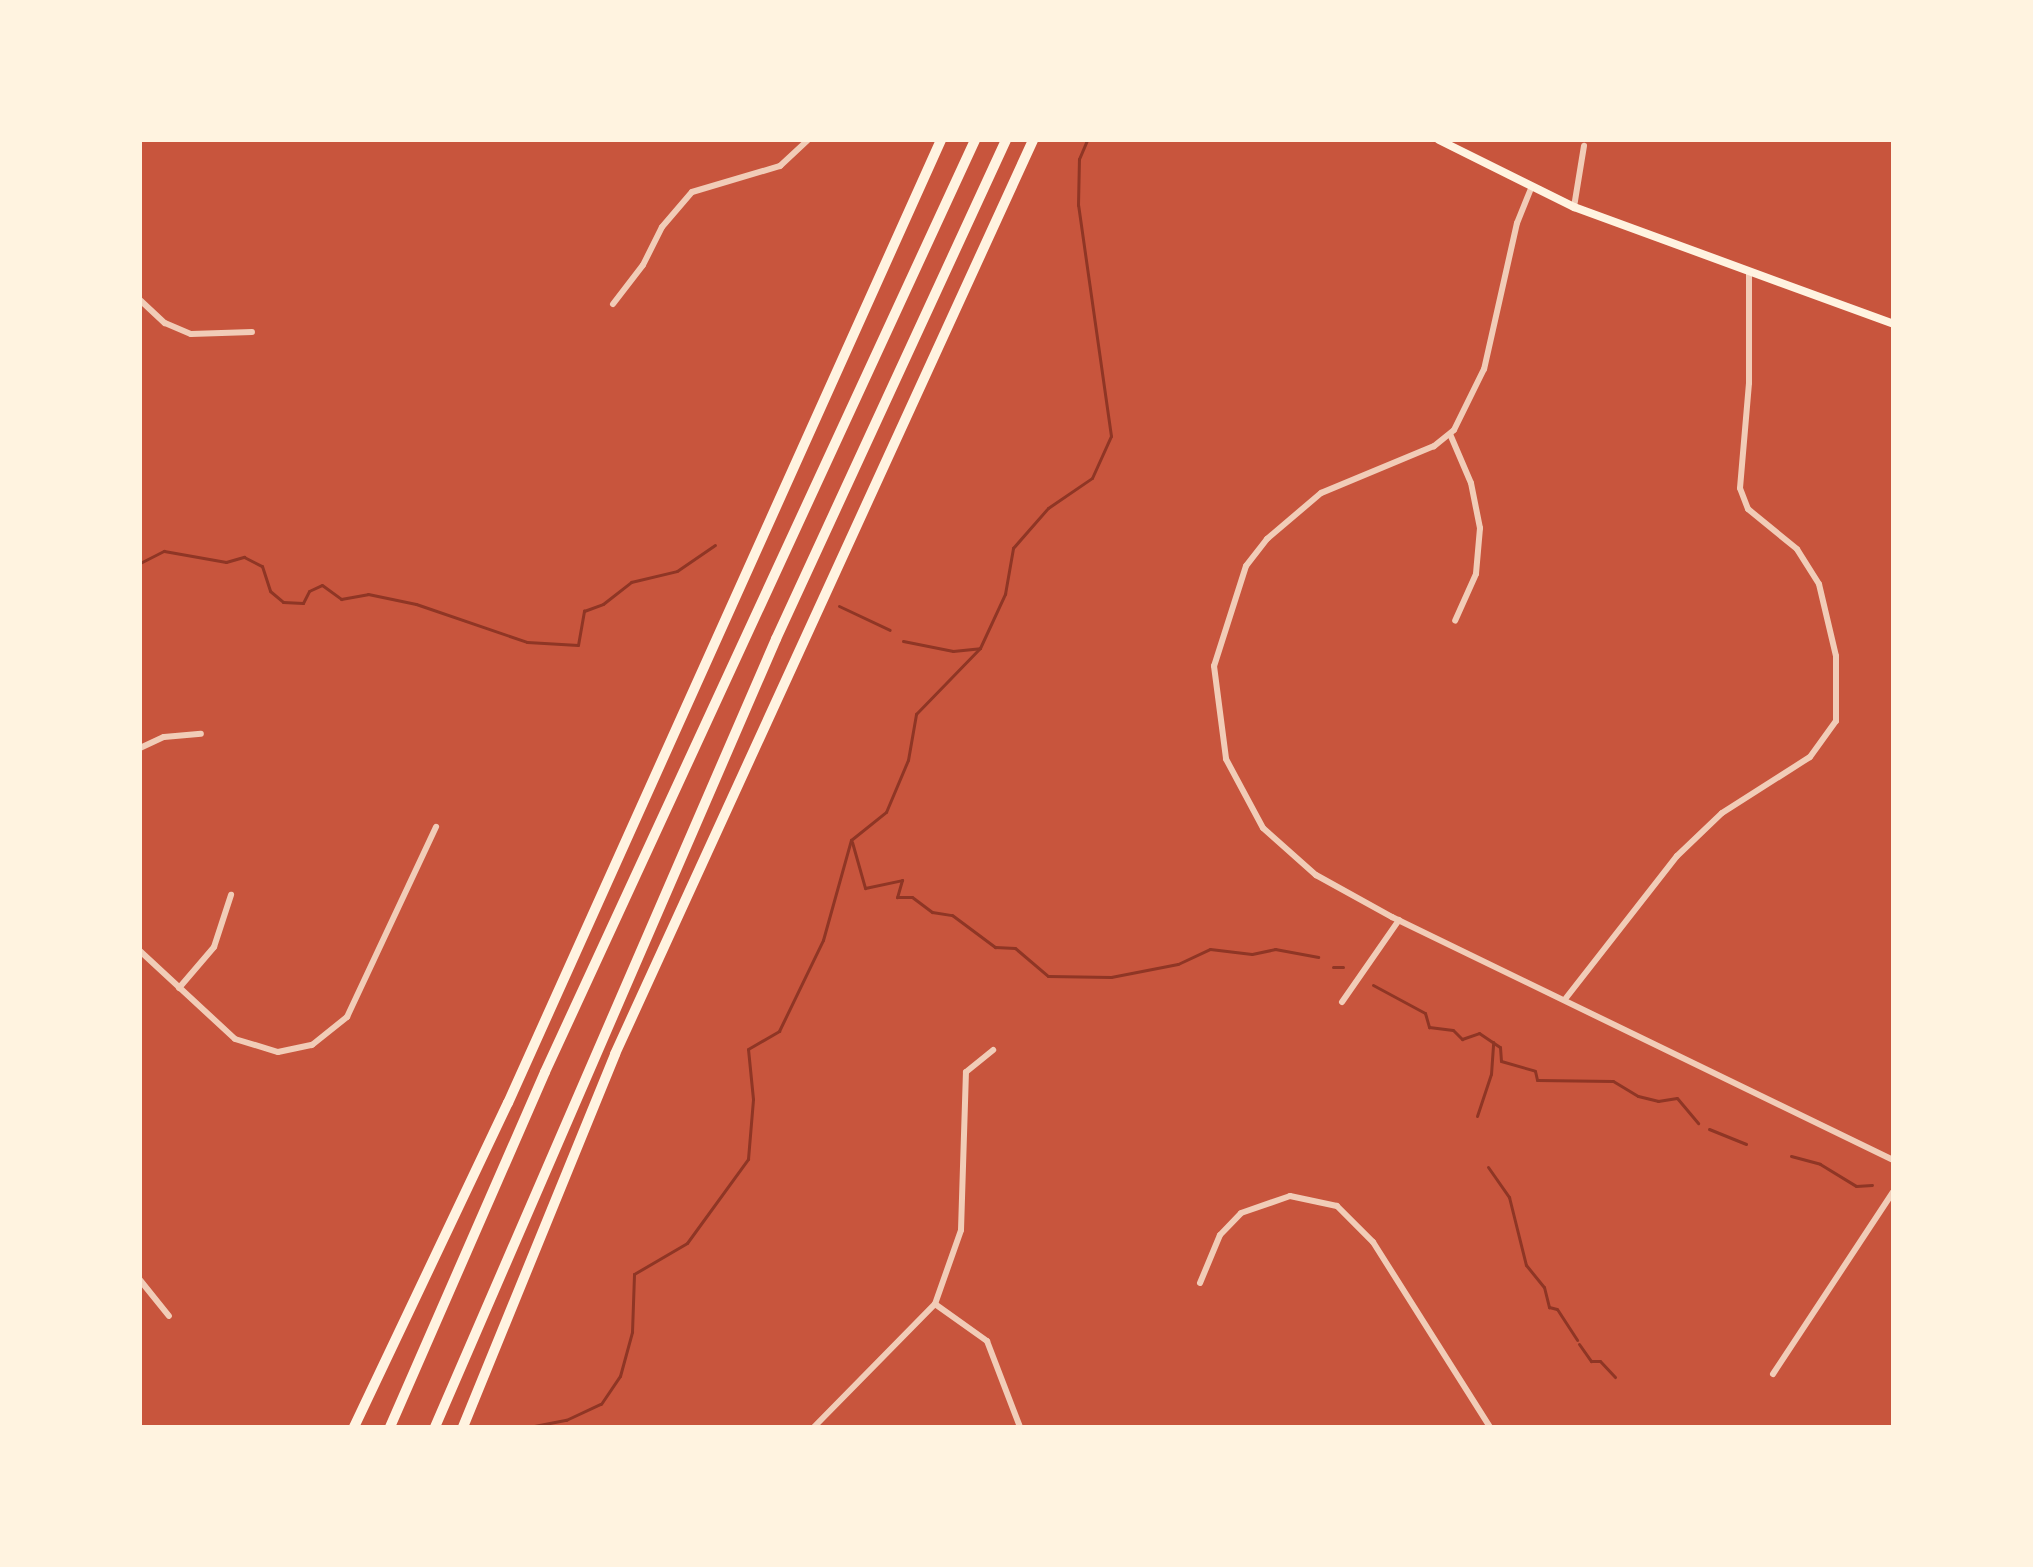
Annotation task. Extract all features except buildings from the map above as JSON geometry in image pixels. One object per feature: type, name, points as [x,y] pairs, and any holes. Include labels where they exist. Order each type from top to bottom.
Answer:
[{"type":"highway","points":[[354,1427],[508,1103],[941,140]]},
{"type":"highway","points":[[390,1427],[545,1072],[975,140]]},
{"type":"highway","points":[[435,1427],[850,472],[1006,140]]},
{"type":"highway","points":[[463,1427],[615,1054],[1033,140]]},
{"type":"main road","points":[[1439,140],[1574,207],[1893,324]]},
{"type":"street","points":[[613,304],[643,265],[662,227],[692,192],[780,166],[808,140]]},
{"type":"street","points":[[1574,207],[1584,146]]},
{"type":"street","points":[[1532,186],[1517,223],[1484,369],[1450,434],[1434,446],[1321,493],[1267,539],[1238,583],[1214,666],[1226,759],[1263,828],[1316,875],[1399,920],[1566,998],[1893,1160]]},
{"type":"street","points":[[1566,998],[1677,856],[1722,813],[1810,757],[1836,721],[1836,656],[1819,584],[1797,549],[1748,509],[1740,488],[1749,383],[1749,272]]},
{"type":"street","points":[[140,300],[165,323],[191,334],[252,332]]},
{"type":"street","points":[[1450,434],[1471,483],[1480,528],[1476,574],[1455,621]]},
{"type":"street","points":[[140,748],[177,734],[201,734]]},
{"type":"street","points":[[140,951],[224,1031],[250,1047],[297,1050],[326,1038],[347,1017],[436,827]]},
{"type":"street","points":[[179,988],[214,947],[231,895]]},
{"type":"street","points":[[1342,1002],[1399,920]]},
{"type":"street","points":[[814,1427],[935,1304],[961,1230],[966,1072],[993,1050]]},
{"type":"street","points":[[1773,1374],[1893,1192]]},
{"type":"street","points":[[1200,1283],[1220,1235],[1241,1213],[1290,1196],[1337,1206],[1373,1242],[1490,1427]]},
{"type":"street","points":[[140,1280],[169,1316]]},
{"type":"street","points":[[935,1304],[987,1341],[1020,1427]]},
{"type":"waterway","points":[[529,1427],[566,1420],[601,1404],[620,1376],[632,1332],[634,1274],[687,1243],[748,1159],[753,1099],[748,1049],[779,1031],[823,940],[851,840],[886,812],[908,760],[916,714],[980,648],[1005,594],[1013,548],[1048,508],[1092,478],[1111,436],[1078,205],[1079,159],[1087,140]]},
{"type":"waterway","points":[[140,563],[164,551],[226,562],[244,557],[262,566],[270,591],[283,602],[303,603],[309,591],[322,585],[341,599],[368,594],[416,604],[527,642],[578,645],[584,611],[603,604],[631,582],[677,571],[715,545]]},
{"type":"waterway","points":[[839,606],[890,630]]},
{"type":"waterway","points":[[903,641],[953,651],[980,648]]},
{"type":"waterway","points":[[852,842],[865,888],[902,880],[897,897],[912,897],[932,912],[952,915],[995,947],[1015,948],[1048,976],[1111,977],[1178,964],[1210,949],[1252,954],[1275,949],[1318,957]]},
{"type":"waterway","points":[[1333,967],[1343,967]]},
{"type":"waterway","points":[[1373,985],[1425,1013],[1429,1027],[1453,1030],[1462,1039],[1479,1033],[1500,1047],[1501,1061],[1535,1071],[1537,1080],[1613,1081],[1638,1096],[1658,1101],[1677,1098],[1698,1123]]},
{"type":"waterway","points":[[1477,1116],[1491,1074],[1493,1042]]},
{"type":"waterway","points":[[1709,1129],[1746,1144]]},
{"type":"waterway","points":[[1791,1156],[1820,1164],[1856,1186],[1872,1185]]},
{"type":"waterway","points":[[1488,1167],[1509,1197],[1526,1265],[1544,1287],[1549,1307],[1557,1309],[1577,1340]]},
{"type":"waterway","points":[[1579,1344],[1591,1361],[1600,1361],[1615,1377]]}]
